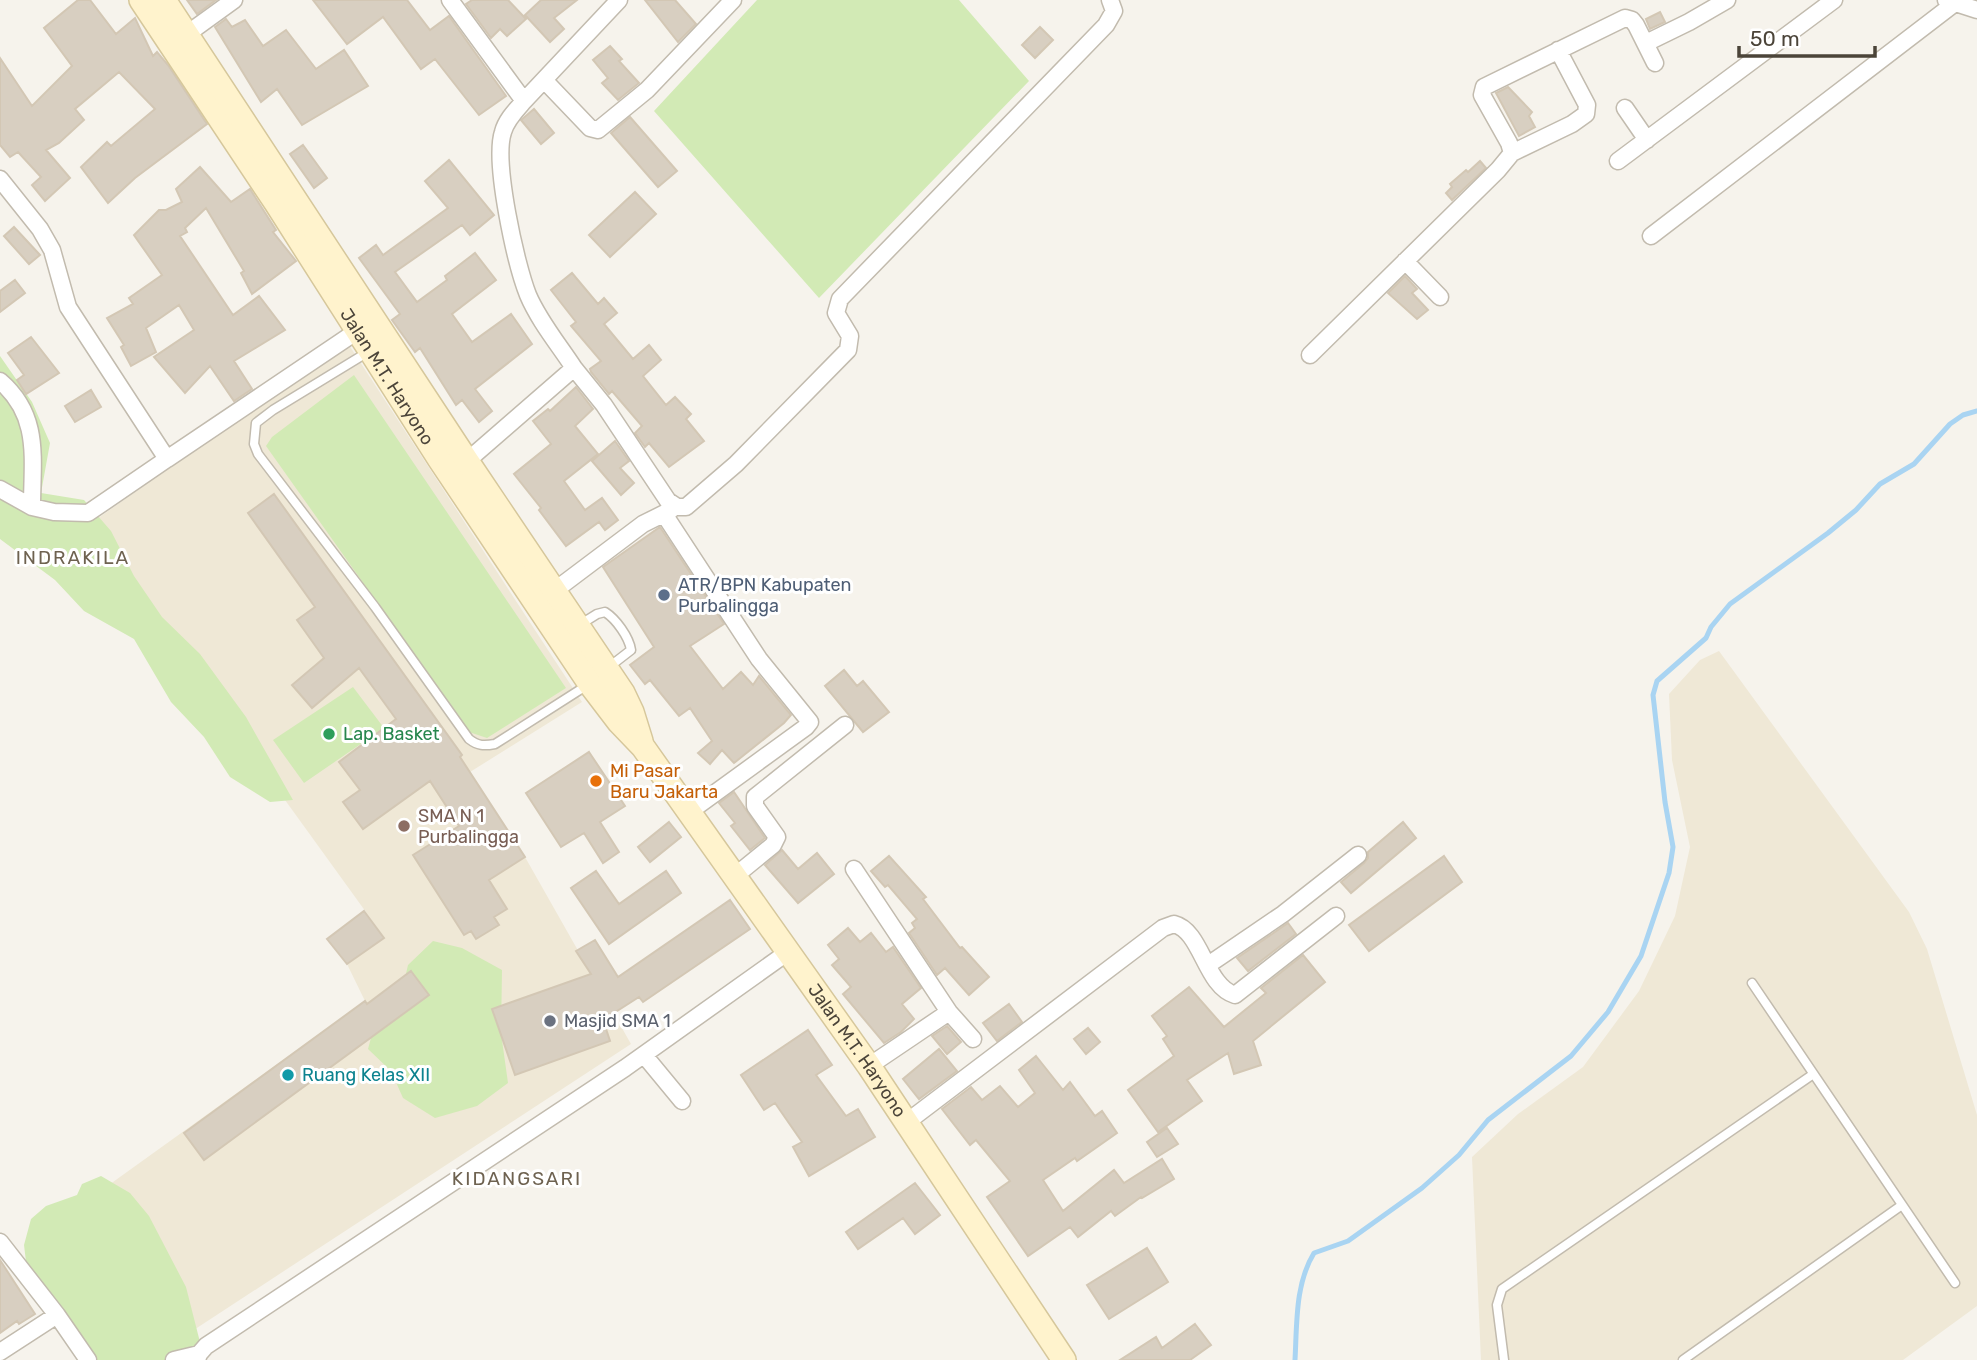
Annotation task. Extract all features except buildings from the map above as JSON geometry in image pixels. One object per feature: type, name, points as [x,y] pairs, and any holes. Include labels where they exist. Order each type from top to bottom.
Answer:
[{"type":"main road","name":"Jalan M.T. Haryono","points":[[141,0],[366,325],[467,461],[577,627],[598,676]]},
{"type":"main road","name":"Jalan M.T. Haryono","points":[[164,0],[366,325],[370,350],[440,460],[598,676],[627,702],[643,747],[869,1066],[1064,1360]]},
{"type":"street","points":[[187,34],[234,0]]},
{"type":"street","points":[[450,0],[524,101]]},
{"type":"street","points":[[619,0],[510,117],[502,135],[502,158],[516,260],[529,297],[663,495],[758,659],[810,722],[690,812]]},
{"type":"street","points":[[545,81],[590,128],[598,130],[648,90],[733,0]]},
{"type":"street","points":[[554,591],[643,524],[670,511],[687,507],[736,464],[848,350],[850,336],[836,313],[840,299],[1106,25],[1114,11],[1110,0]]},
{"type":"street","points":[[1646,43],[1727,0]]},
{"type":"street","points":[[1618,162],[1834,0]]},
{"type":"street","points":[[1651,236],[1951,2],[1977,10]]},
{"type":"street","points":[[1512,153],[1481,91],[1495,81],[1625,18],[1632,20],[1655,62]]},
{"type":"street","points":[[1310,355],[1498,170],[1512,153],[1572,124],[1586,114],[1588,110],[1558,50]]},
{"type":"street","points":[[1626,108],[1647,140]]},
{"type":"street","points":[[0,179],[40,229],[58,266],[60,286],[68,307],[167,459]]},
{"type":"street","points":[[1405,261],[1440,297]]},
{"type":"street","points":[[0,489],[32,507],[54,512],[88,513],[366,325]]},
{"type":"street","points":[[467,461],[575,368]]},
{"type":"street","points":[[0,381],[8,388],[25,414],[32,430],[32,507]]},
{"type":"street","points":[[735,876],[774,845],[777,837],[755,806],[755,797],[845,725]]},
{"type":"street","points":[[1208,965],[1283,914],[1358,855]]},
{"type":"street","points":[[854,869],[949,1012],[973,1039]]},
{"type":"street","points":[[907,1122],[1163,928],[1174,924],[1180,926],[1219,984],[1226,992],[1235,995],[1336,916]]},
{"type":"street","points":[[174,1360],[198,1357],[206,1346],[644,1055],[788,952]]},
{"type":"street","points":[[869,1066],[949,1012]]},
{"type":"street","points":[[644,1055],[682,1101]]},
{"type":"street","points":[[0,1242],[88,1360]]},
{"type":"street","points":[[0,1352],[57,1315]]},
{"type":"lane","points":[[370,350],[273,410],[257,424],[254,444],[258,454],[375,607],[469,738],[477,745],[495,744],[598,676],[631,650],[630,642],[605,612],[577,627]]},
{"type":"lane","points":[[1752,983],[1955,1283]]},
{"type":"lane","points":[[1504,1360],[1497,1305],[1502,1289],[1812,1075]]},
{"type":"lane","points":[[1684,1360],[1902,1205]]},
{"type":"shaded area","name":"SMA N 1 Purbalingga","points":[[347,342],[582,702],[470,772],[525,857],[631,1044],[177,1341],[81,1205],[365,1001],[347,964],[384,937],[87,526]]},
{"type":"shaded area","points":[[1719,651],[1909,912],[1927,949],[1977,1115],[1977,1306],[1903,1360],[1481,1360],[1472,1157],[1518,1114],[1583,1067],[1639,991],[1675,916],[1690,847],[1672,760],[1669,694],[1700,660]]},
{"type":"green space","points":[[757,0],[959,0],[1029,81],[819,298],[654,111]]},
{"type":"green space","points":[[0,356],[32,402],[50,443],[41,493],[84,500],[111,531],[134,576],[162,617],[200,654],[246,717],[293,800],[270,802],[230,777],[204,737],[171,702],[134,639],[84,611],[55,580],[0,539]]},
{"type":"green space","points":[[354,375],[566,688],[487,738],[469,732],[266,446],[272,437]]},
{"type":"green space","name":"Lap. Basket","points":[[353,687],[384,728],[304,783],[273,740]]},
{"type":"green space","points":[[433,941],[462,948],[502,970],[501,1033],[508,1083],[477,1106],[435,1118],[403,1098],[391,1071],[368,1049],[374,1027],[399,1004],[408,965]]},
{"type":"green space","points":[[101,1176],[130,1193],[149,1216],[186,1287],[202,1350],[165,1360],[88,1360],[28,1278],[24,1245],[31,1219],[46,1206],[77,1195],[82,1184]]},
{"type":"waterway","points":[[1295,1360],[1300,1291],[1314,1253],[1348,1241],[1422,1188],[1459,1155],[1488,1120],[1571,1056],[1608,1012],[1641,956],[1669,873],[1673,847],[1653,695],[1657,681],[1706,638],[1711,627],[1730,604],[1828,533],[1856,510],[1880,484],[1914,464],[1950,424],[1963,415],[1977,411]]},
{"type":"place","name":"ATR/BPN Kabupaten Purbalingga","points":[[664,595]]},
{"type":"place","name":"Lap. Basket","points":[[329,734]]},
{"type":"place","name":"Mi Pasar Baru Jakarta","points":[[596,781]]},
{"type":"place","name":"SMA N 1 Purbalingga","points":[[404,826]]},
{"type":"place","name":"Masjid SMA 1","points":[[550,1021]]},
{"type":"place","name":"Ruang Kelas XII","points":[[288,1075]]},
{"type":"district","name":"INDRAKILA","points":[[73,557]]},
{"type":"district","name":"KIDANGSARI","points":[[517,1178]]}]
